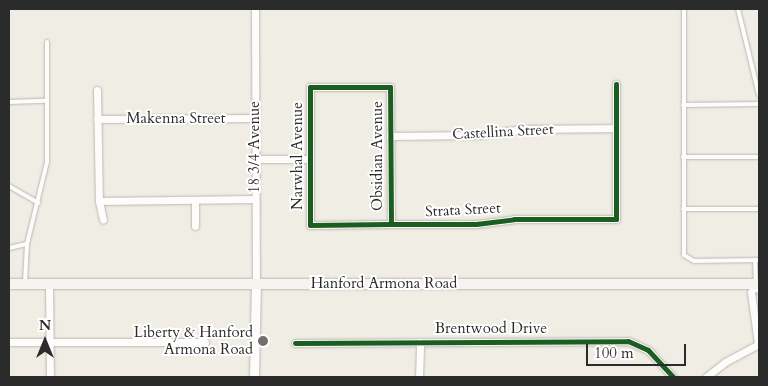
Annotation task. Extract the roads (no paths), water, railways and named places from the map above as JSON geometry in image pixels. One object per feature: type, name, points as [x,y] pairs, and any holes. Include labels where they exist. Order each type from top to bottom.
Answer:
[{"type":"main road","name":"Hanford Armona Road","points":[[9,284],[758,286]]},
{"type":"street","name":"18 3/4 Avenue","points":[[255,9],[256,284]]},
{"type":"street","points":[[616,84],[616,128]]},
{"type":"street","name":"Narwhal Avenue","points":[[310,225],[310,87],[390,87]]},
{"type":"street","name":"Obsidian Avenue","points":[[390,87],[391,224]]},
{"type":"street","points":[[97,90],[99,201],[103,220]]},
{"type":"street","name":"Makenna Street","points":[[97,119],[255,118]]},
{"type":"street","name":"Castellina Street","points":[[390,136],[478,135],[524,129],[616,128]]},
{"type":"street","name":"Strata Street","points":[[310,225],[616,219],[616,128]]},
{"type":"street","points":[[255,159],[310,159]]},
{"type":"street","points":[[99,201],[255,199]]},
{"type":"street","points":[[195,200],[195,226]]},
{"type":"street","points":[[49,284],[50,377]]},
{"type":"street","points":[[254,377],[256,284]]},
{"type":"street","points":[[706,377],[725,362],[759,344],[751,292],[758,286]]},
{"type":"street","points":[[9,342],[205,342]]},
{"type":"street","points":[[420,342],[420,377]]},
{"type":"street","name":"Brentwood Drive","points":[[295,343],[628,342],[648,350],[673,377]]},
{"type":"lane","points":[[684,9],[683,209],[686,258],[694,261],[757,260],[758,286]]},
{"type":"lane","points":[[738,9],[759,95]]},
{"type":"lane","points":[[25,284],[26,244],[47,162],[47,42]]},
{"type":"lane","points":[[9,102],[46,101]]},
{"type":"lane","points":[[683,105],[759,104]]},
{"type":"lane","points":[[683,157],[759,157]]},
{"type":"lane","points":[[9,186],[38,203]]},
{"type":"lane","points":[[683,209],[759,209]]},
{"type":"lane","points":[[9,248],[26,244]]},
{"type":"place","name":"Liberty & Hanford Armona Road","points":[[263,341]]}]
